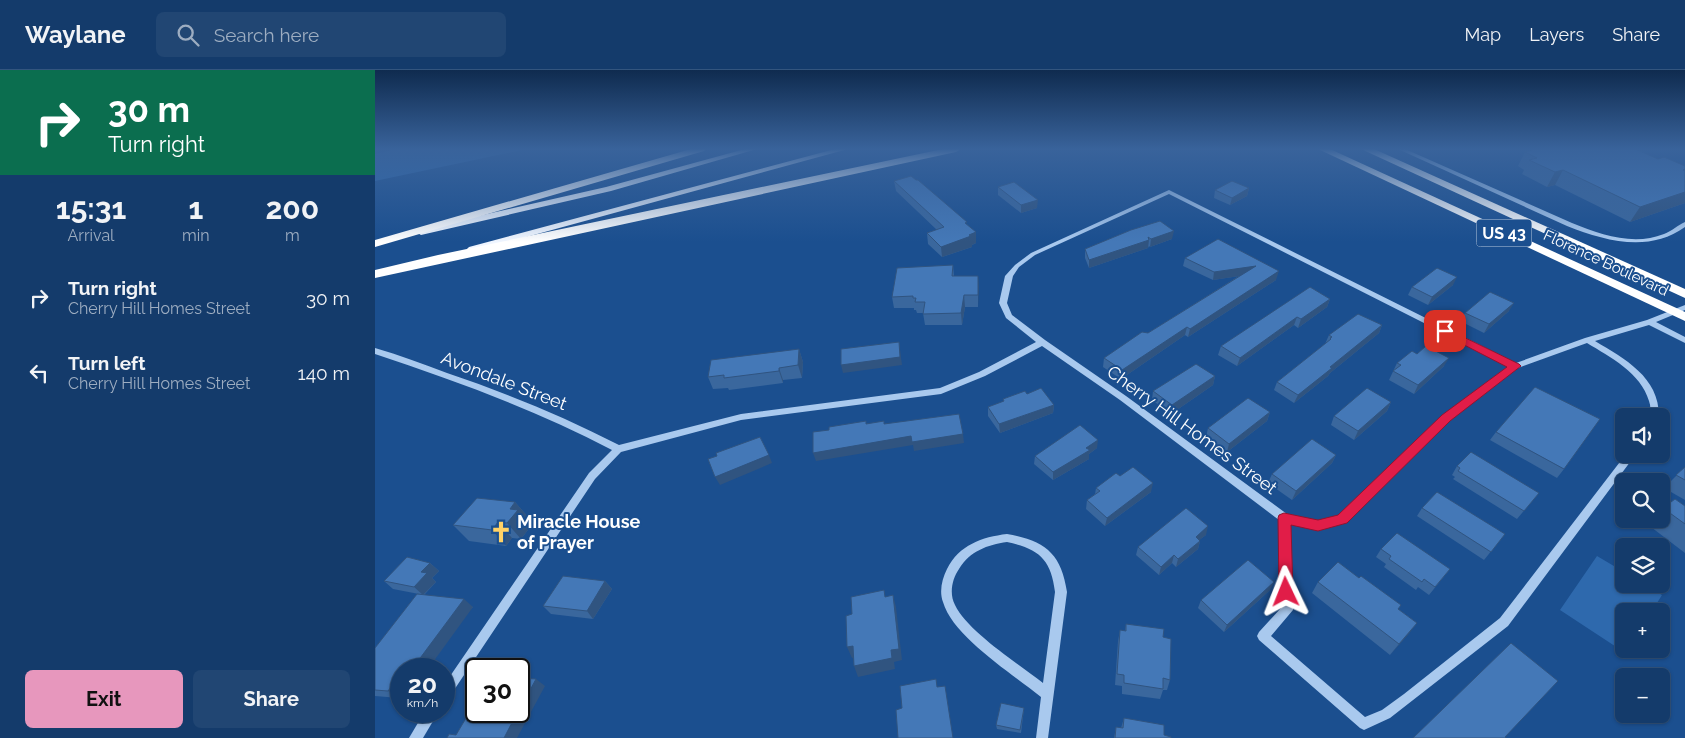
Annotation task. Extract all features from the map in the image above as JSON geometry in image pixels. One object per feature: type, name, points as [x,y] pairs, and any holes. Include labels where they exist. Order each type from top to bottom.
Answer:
[{"type":"highway","points":[[375,244],[595,180]]},
{"type":"highway","points":[[377,274],[438,258],[808,180]]},
{"type":"highway","name":"Florence Boulevard","points":[[1391,180],[1682,314]]},
{"type":"highway","name":"Florence Boulevard","points":[[1435,180],[1685,294]]},
{"type":"main road","points":[[406,236],[637,180]]},
{"type":"main road","points":[[438,258],[627,206],[731,180]]},
{"type":"street","points":[[1470,180],[1574,227],[1606,237],[1651,240],[1667,236],[1685,224]]},
{"type":"street","name":"Cherry Hill Homes Street","points":[[1169,192],[1515,366],[1446,418],[1342,519],[1318,525],[1284,518],[1123,398],[1042,342],[1009,316],[1003,303],[1009,276],[1017,266],[1033,254],[1169,192]]},
{"type":"street","points":[[1515,366],[1588,340],[1682,314]]},
{"type":"street","points":[[1649,322],[1685,340]]},
{"type":"street","points":[[1588,340],[1628,366],[1643,381],[1653,395],[1656,408]]},
{"type":"street","points":[[455,679],[592,476],[619,449],[741,417],[941,391],[982,374],[1042,342]]},
{"type":"street","name":"Avondale Street","points":[[375,351],[506,396],[577,426],[619,449]]},
{"type":"street","points":[[1284,518],[1287,610],[1263,636],[1364,724],[1386,714],[1401,704],[1504,622],[1546,569],[1624,463]]},
{"type":"street","points":[[1042,738],[1048,694],[1061,592],[1059,575],[1052,560],[1040,548],[1024,541],[1007,538],[989,540],[972,547],[958,559],[950,574],[947,591],[950,608],[960,623],[973,636],[1048,694]]},
{"type":"street","points":[[415,738],[425,723]]},
{"type":"shaded area","points":[[1597,556],[1615,567],[1615,593],[1659,593],[1662,595],[1657,603],[1615,603],[1615,646],[1560,610]]},
{"type":"building","points":[[918,180],[976,232],[969,235],[971,236],[941,247],[927,233],[944,227],[894,181]]},
{"type":"building","points":[[1584,180],[1685,180],[1685,192],[1640,207]]},
{"type":"building","points":[[1232,181],[1249,188],[1232,198],[1215,190]]},
{"type":"building","points":[[1014,182],[1038,200],[1021,205],[998,187]]},
{"type":"building","points":[[1160,221],[1174,231],[1151,239],[1148,237],[1149,240],[1089,260],[1085,249],[1131,230]]},
{"type":"building","points":[[1218,239],[1279,271],[1190,329],[1187,327],[1122,370],[1104,358],[1142,332],[1148,333],[1256,266],[1214,272],[1185,258]]},
{"type":"building","points":[[953,265],[952,276],[978,276],[978,295],[964,295],[961,313],[923,314],[925,302],[915,302],[916,298],[913,298],[913,296],[892,297],[897,268]]},
{"type":"building","points":[[1437,268],[1457,277],[1432,297],[1412,287]]},
{"type":"building","points":[[1310,287],[1330,299],[1301,319],[1297,317],[1240,358],[1221,346]]},
{"type":"building","points":[[1490,292],[1514,303],[1489,324],[1465,313]]},
{"type":"building","points":[[1358,314],[1382,325],[1298,395],[1277,382],[1331,339],[1332,337],[1329,335]]},
{"type":"building","points":[[899,342],[900,357],[841,365],[841,349]]},
{"type":"building","points":[[1426,346],[1449,358],[1418,385],[1393,371],[1401,365],[1397,363],[1412,351],[1417,354]]},
{"type":"building","points":[[799,349],[798,365],[779,368],[779,371],[724,378],[724,375],[708,377],[711,360]]},
{"type":"building","points":[[1196,364],[1215,376],[1172,405],[1153,391]]},
{"type":"building","points":[[1535,387],[1600,419],[1564,469],[1496,432]]},
{"type":"building","points":[[1041,388],[1054,405],[999,424],[988,407],[1025,391],[1027,394]]},
{"type":"building","points":[[1367,388],[1391,402],[1358,431],[1334,416]]},
{"type":"building","points":[[1248,398],[1270,412],[1229,444],[1208,428]]},
{"type":"building","points":[[959,414],[963,434],[912,442],[911,436],[813,453],[813,432],[829,430],[829,427],[866,421],[866,424],[884,421],[884,424]]},
{"type":"building","points":[[1080,425],[1098,440],[1086,448],[1090,450],[1053,472],[1035,456]]},
{"type":"building","points":[[760,437],[769,455],[715,477],[708,459],[717,456],[716,453]]},
{"type":"building","points":[[1312,439],[1336,455],[1296,491],[1272,474]]},
{"type":"building","points":[[1471,452],[1539,493],[1524,511],[1458,471],[1460,468],[1457,466]]},
{"type":"building","points":[[1133,467],[1153,483],[1107,518],[1087,500],[1100,491],[1096,488],[1116,473],[1120,476]]},
{"type":"building","points":[[1685,467],[1685,480],[1676,475]]},
{"type":"building","points":[[1437,492],[1505,534],[1491,552],[1422,508]]},
{"type":"building","points":[[477,498],[515,502],[510,509],[518,510],[507,523],[498,522],[492,530],[453,525]]},
{"type":"building","points":[[1675,499],[1685,506],[1685,524],[1670,513],[1670,503]]},
{"type":"building","points":[[1186,508],[1208,526],[1196,537],[1200,541],[1178,559],[1174,555],[1161,567],[1138,547]]},
{"type":"building","points":[[1397,533],[1450,569],[1435,587],[1424,579],[1422,582],[1389,559],[1391,556],[1381,549]]},
{"type":"building","points":[[407,557],[430,563],[421,572],[427,573],[414,587],[384,581]]},
{"type":"building","points":[[1248,560],[1274,582],[1227,625],[1201,600]]},
{"type":"building","points":[[1338,562],[1401,605],[1398,609],[1417,623],[1399,644],[1318,582]]},
{"type":"building","points":[[563,576],[605,581],[587,611],[543,606]]},
{"type":"building","points":[[884,590],[885,597],[893,595],[899,649],[891,650],[892,658],[854,666],[853,646],[847,647],[846,616],[852,614],[851,597]]},
{"type":"building","points":[[417,594],[464,599],[420,658],[390,658],[390,688],[388,691],[375,690],[375,648]]},
{"type":"building","points":[[1126,624],[1164,629],[1163,637],[1171,639],[1170,680],[1163,678],[1163,689],[1124,683],[1124,675],[1117,674],[1120,630],[1126,631]]},
{"type":"building","points":[[1511,643],[1558,681],[1506,738],[1413,738]]},
{"type":"building","points":[[530,679],[536,679],[530,690]]},
{"type":"building","points":[[936,679],[937,687],[945,686],[953,738],[898,738],[896,710],[902,708],[900,686]]},
{"type":"building","points":[[1001,703],[1024,708],[1020,730],[996,725]]},
{"type":"building","points":[[1124,718],[1164,725],[1164,735],[1171,738],[1115,738],[1116,727],[1123,728]]},
{"type":"building","points":[[465,720],[465,723],[512,723],[504,738],[447,738],[449,734],[456,735]]},
{"type":"place","name":"Miracle House of Prayer","points":[[501,532]]},
{"type":"route","points":[[1286,592],[1284,518],[1318,525],[1342,519],[1446,418],[1515,366],[1445,331]]}]
